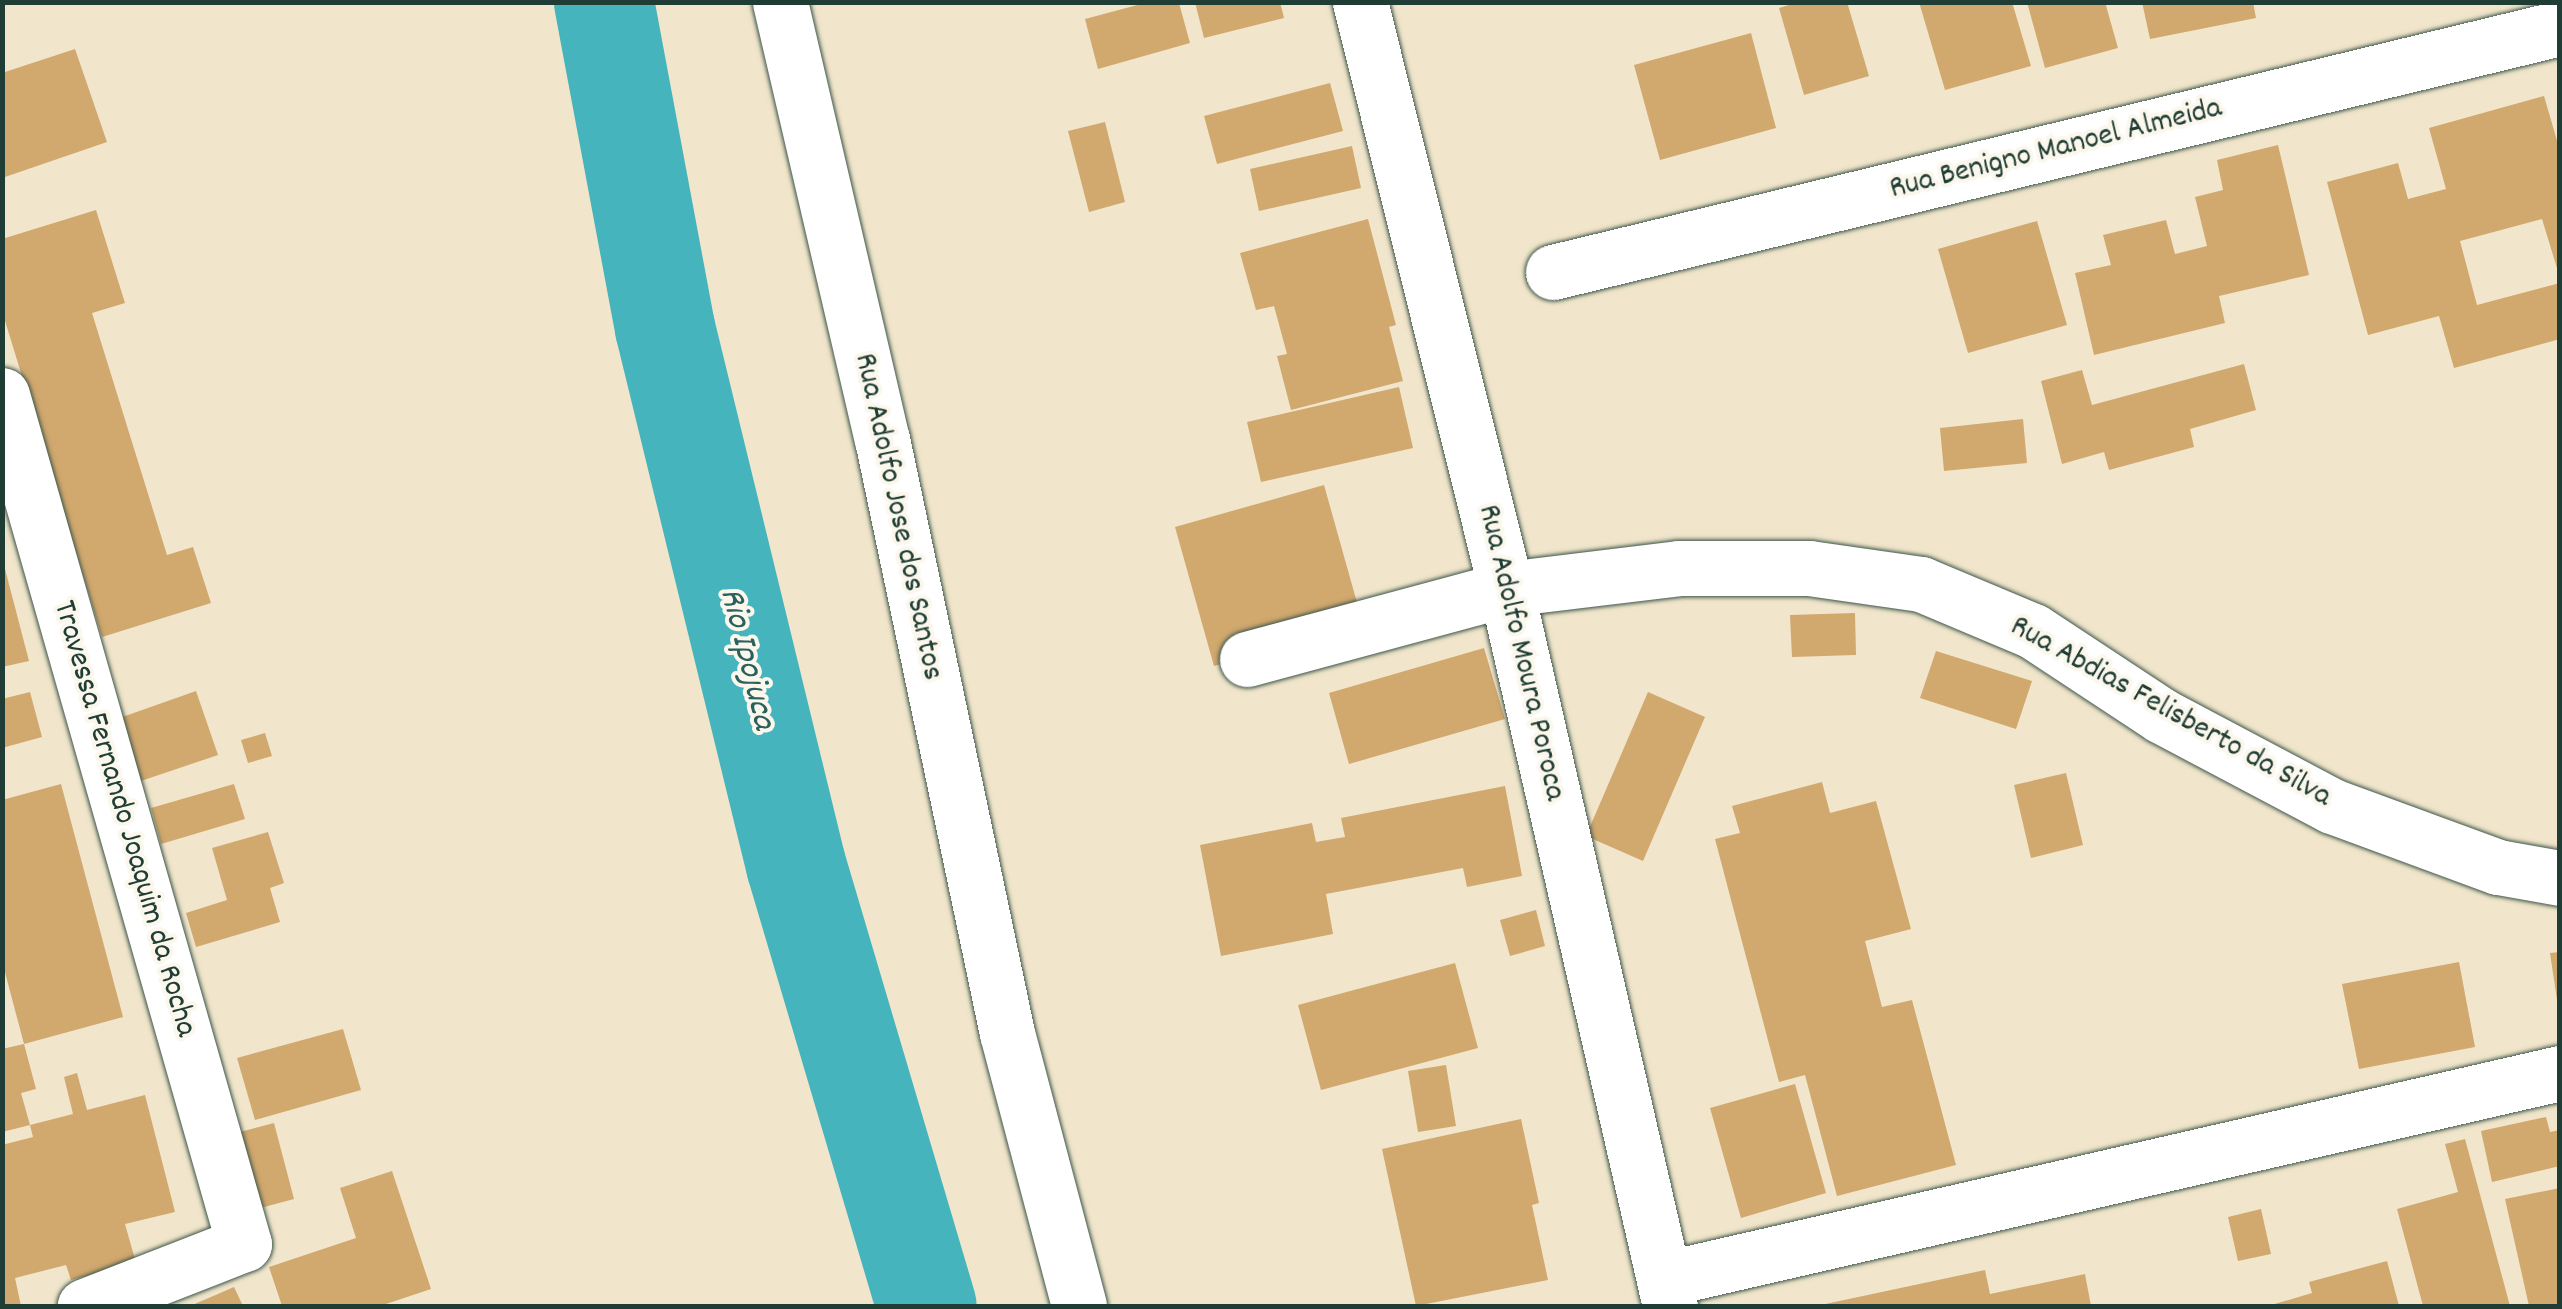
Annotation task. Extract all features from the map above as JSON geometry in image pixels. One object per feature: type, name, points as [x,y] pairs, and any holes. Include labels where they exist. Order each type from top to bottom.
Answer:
[{"type":"street","name":"Rua Adolfo Jose dos Santos","points":[[780,2],[882,439],[1007,1033],[1079,1306]]},
{"type":"street","name":"Rua Adolfo Moura Poroca","points":[[1360,2],[1506,589],[1667,1293]]},
{"type":"street","name":"Rua Benigno Manoel Almeida","points":[[1553,272],[2560,28]]},
{"type":"street","name":"Travessa Fernando Joaquim da Rocha","points":[[2,395],[244,1244],[85,1306]]},
{"type":"street","name":"Rua Abdias Felisberto da Silva","points":[[1246,659],[1506,589],[1679,568],[1809,568],[1921,584],[2033,631],[2162,716],[2332,806],[2498,867],[2560,878]]},
{"type":"street","points":[[1667,1293],[2560,1073]]},
{"type":"building","points":[[1195,2],[1280,2],[1284,18],[1204,38]]},
{"type":"building","points":[[1799,2],[1847,2],[1869,76],[1804,95],[1779,8]]},
{"type":"building","points":[[1919,2],[2012,2],[2031,66],[1945,90]]},
{"type":"building","points":[[2027,2],[2105,2],[2118,48],[2045,68]]},
{"type":"building","points":[[2142,2],[2253,2],[2256,18],[2150,39]]},
{"type":"building","points":[[1145,3],[1179,3],[1190,43],[1098,69],[1085,19]]},
{"type":"building","points":[[1751,33],[1776,128],[1660,160],[1634,65]]},
{"type":"building","points":[[75,49],[107,142],[2,178],[2,73]]},
{"type":"building","points":[[1330,83],[1343,131],[1217,164],[1204,116]]},
{"type":"building","points":[[2544,96],[2560,151],[2560,278],[2542,219],[2460,241],[2477,305],[2560,283],[2560,339],[2454,368],[2439,316],[2368,335],[2327,182],[2398,163],[2408,199],[2446,189],[2429,128]]},
{"type":"building","points":[[1105,122],[1125,202],[1089,212],[1068,131]]},
{"type":"building","points":[[2278,145],[2309,275],[2219,296],[2225,323],[2094,355],[2075,273],[2111,265],[2103,235],[2166,220],[2175,254],[2207,246],[2195,197],[2223,190],[2217,160]]},
{"type":"building","points":[[1352,146],[1361,188],[1259,211],[1250,169]]},
{"type":"building","points":[[96,210],[125,303],[92,313],[167,555],[193,547],[211,603],[102,637],[2,311],[2,239]]},
{"type":"building","points":[[1368,219],[1396,325],[1389,327],[1403,381],[1291,410],[1277,356],[1287,354],[1274,306],[1256,310],[1240,253]]},
{"type":"building","points":[[2037,221],[2067,325],[1968,353],[1938,249]]},
{"type":"building","points":[[2244,364],[2256,410],[2190,429],[2194,447],[2109,470],[2104,452],[2062,464],[2041,381],[2082,370],[2092,405]]},
{"type":"building","points":[[1399,387],[1413,448],[1261,482],[1247,422]]},
{"type":"building","points":[[2023,419],[2027,463],[1944,471],[1940,428]]},
{"type":"building","points":[[1324,485],[1363,624],[1214,666],[1175,527]]},
{"type":"building","points":[[2,566],[29,661],[2,667]]},
{"type":"building","points":[[1855,613],[1856,655],[1792,657],[1790,615]]},
{"type":"building","points":[[1484,648],[1505,719],[1349,764],[1329,693]]},
{"type":"building","points":[[1936,651],[2032,681],[2016,729],[1920,698]]},
{"type":"building","points":[[196,691],[218,755],[132,784],[111,721]]},
{"type":"building","points":[[30,692],[42,737],[2,748],[2,699]]},
{"type":"building","points":[[1648,692],[1705,717],[1643,861],[1586,836]]},
{"type":"building","points":[[265,733],[272,756],[248,763],[241,740]]},
{"type":"building","points":[[2066,773],[2083,845],[2031,858],[2014,785]]},
{"type":"building","points":[[1822,782],[1830,813],[1876,801],[1911,929],[1865,941],[1882,1007],[1912,1000],[1956,1165],[1837,1196],[1805,1075],[1779,1082],[1715,839],[1740,833],[1732,806]]},
{"type":"building","points":[[61,784],[123,1017],[24,1044],[2,961],[2,800]]},
{"type":"building","points":[[234,784],[245,819],[161,844],[151,808]]},
{"type":"building","points":[[1505,786],[1522,876],[1467,887],[1463,868],[1326,894],[1333,934],[1221,956],[1200,845],[1312,823],[1316,842],[1345,837],[1341,818]]},
{"type":"building","points":[[268,832],[284,883],[270,888],[280,922],[196,947],[186,913],[227,900],[212,848]]},
{"type":"building","points":[[1536,910],[1545,946],[1510,956],[1500,920]]},
{"type":"building","points":[[2560,952],[2560,1000],[2557,1000],[2550,953]]},
{"type":"building","points":[[2459,962],[2475,1047],[2359,1069],[2342,984]]},
{"type":"building","points":[[1455,963],[1478,1048],[1321,1090],[1298,1005]]},
{"type":"building","points":[[343,1029],[361,1090],[255,1120],[237,1058]]},
{"type":"building","points":[[24,1044],[36,1089],[21,1093],[30,1125],[2,1132],[2,1049]]},
{"type":"building","points":[[1446,1065],[1456,1126],[1418,1132],[1408,1071]]},
{"type":"building","points":[[77,1073],[87,1110],[145,1095],[175,1212],[125,1224],[136,1263],[71,1280],[66,1265],[15,1278],[21,1306],[2,1306],[2,1145],[33,1137],[30,1125],[73,1114],[64,1077]]},
{"type":"building","points":[[1795,1084],[1826,1193],[1741,1218],[1710,1108]]},
{"type":"building","points":[[2546,1117],[2550,1132],[2560,1130],[2560,1166],[2492,1182],[2481,1131]]},
{"type":"building","points":[[1521,1119],[1539,1203],[1532,1205],[1548,1280],[1416,1306],[1382,1149]]},
{"type":"building","points":[[274,1123],[294,1199],[253,1210],[232,1134]]},
{"type":"building","points":[[2465,1139],[2510,1306],[2423,1306],[2397,1209],[2458,1192],[2445,1144]]},
{"type":"building","points":[[392,1171],[431,1289],[380,1306],[282,1306],[269,1267],[356,1238],[340,1188]]},
{"type":"building","points":[[2560,1188],[2560,1306],[2529,1306],[2505,1199]]},
{"type":"building","points":[[2261,1209],[2271,1254],[2238,1261],[2228,1217]]},
{"type":"building","points":[[2387,1261],[2399,1306],[2268,1306],[2312,1293],[2309,1282]]},
{"type":"building","points":[[1985,1270],[1990,1294],[2085,1274],[2091,1306],[1816,1306]]},
{"type":"building","points":[[234,1287],[243,1306],[190,1306]]},
{"type":"waterway","name":"Rio Ipojuca","points":[[604,2],[665,328],[796,865],[927,1306]]}]
